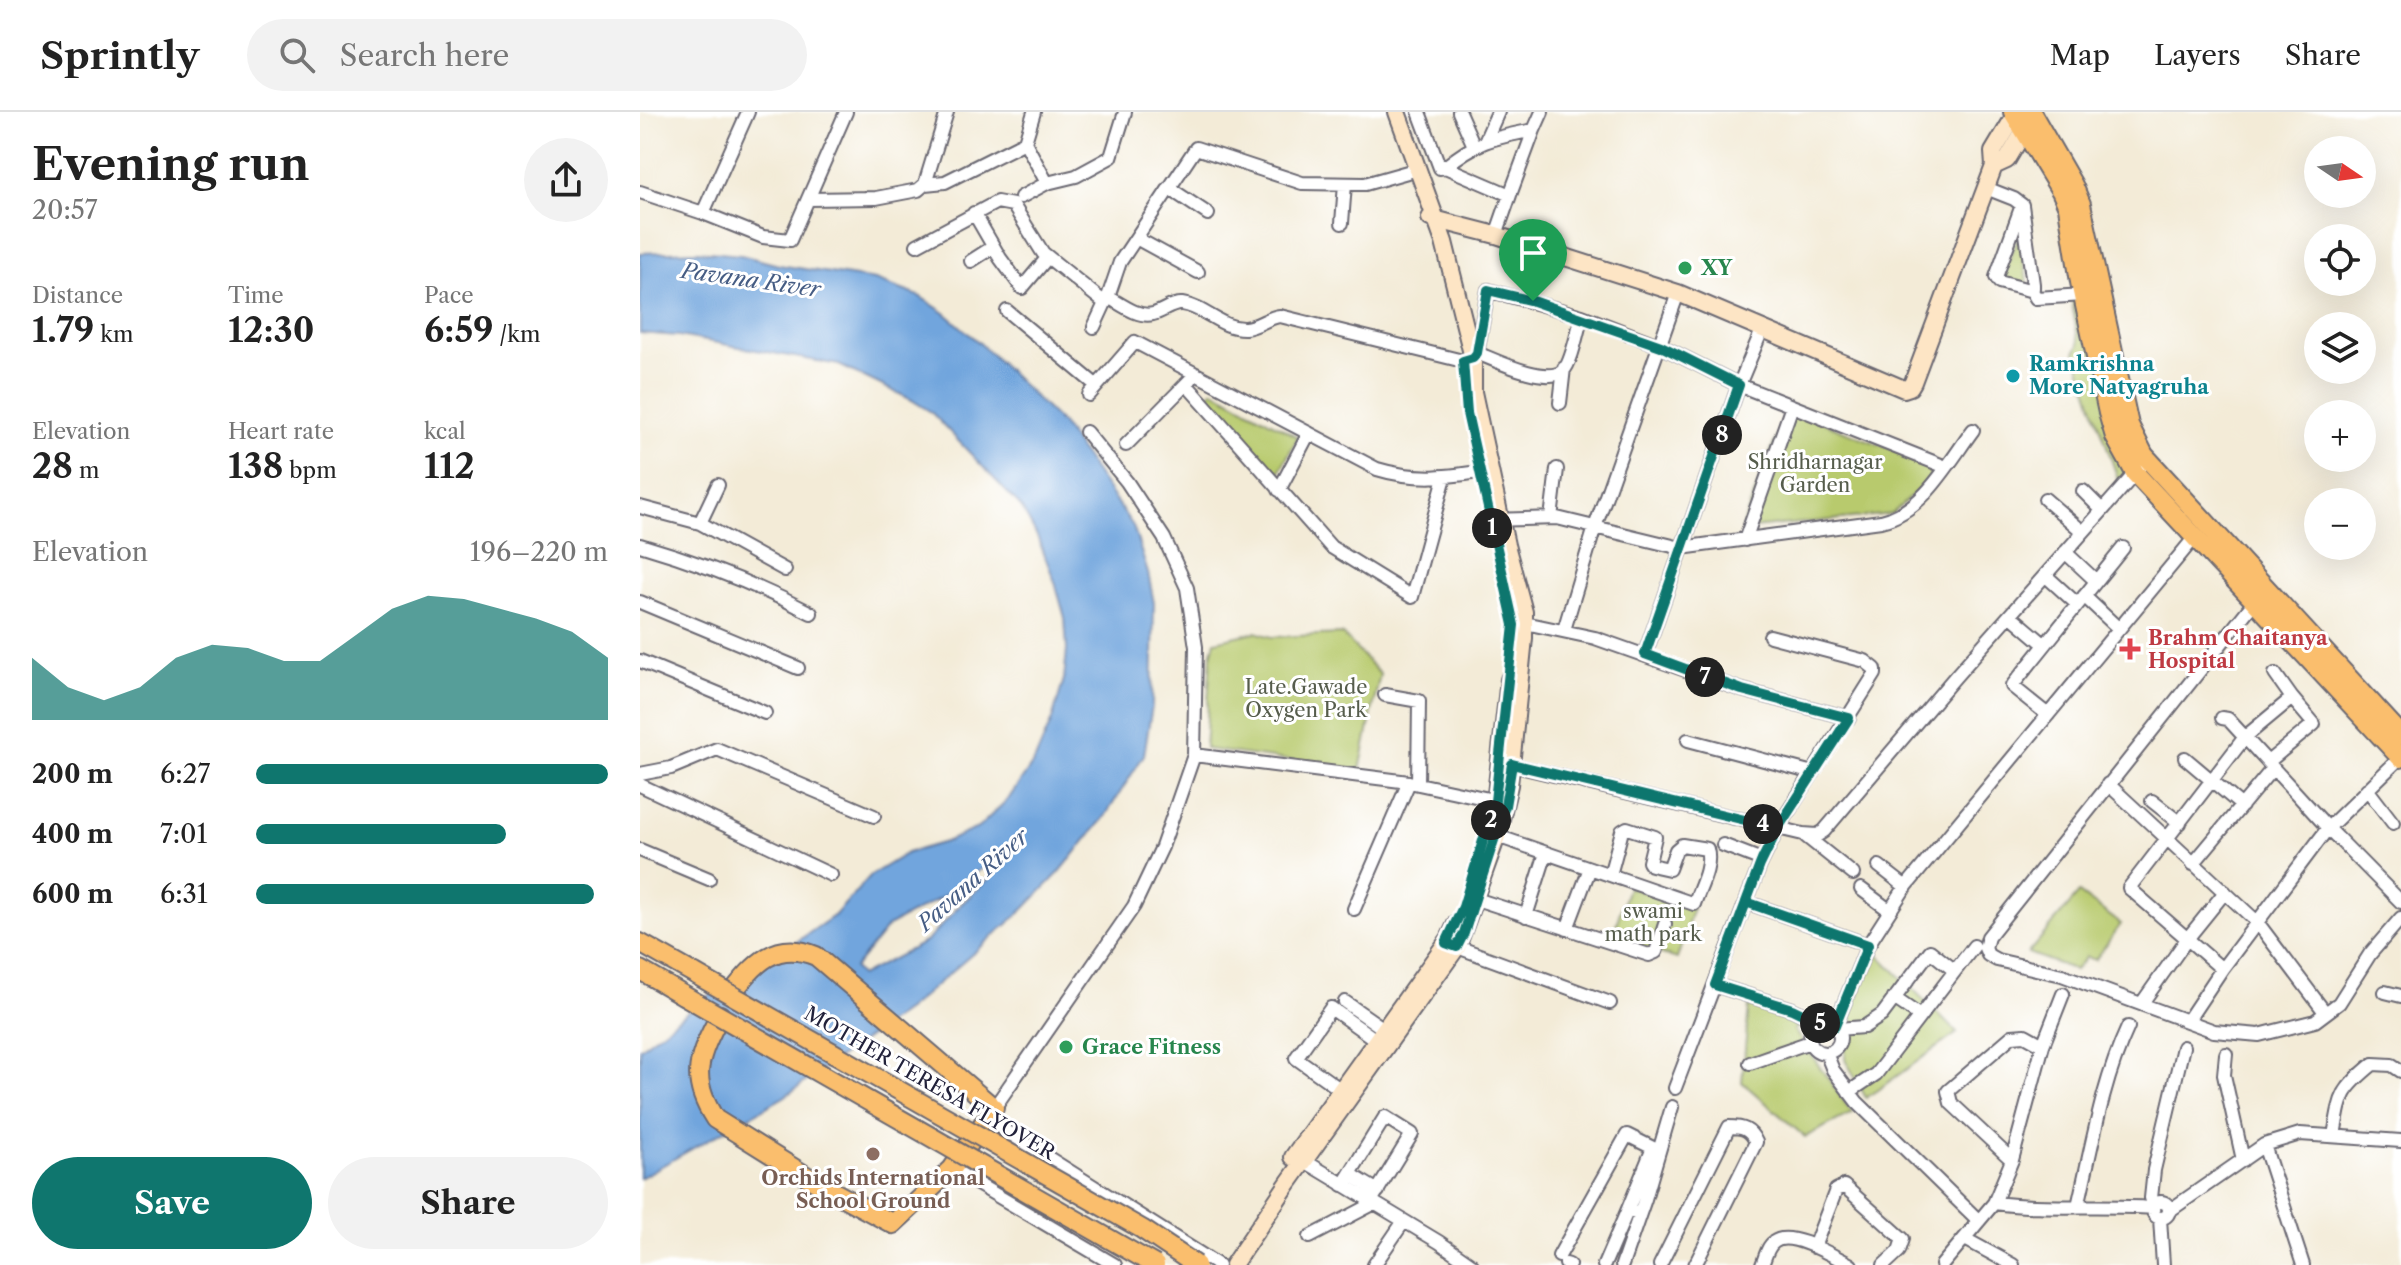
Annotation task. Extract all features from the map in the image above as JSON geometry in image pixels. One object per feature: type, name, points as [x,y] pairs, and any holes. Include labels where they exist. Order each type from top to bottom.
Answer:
[{"type":"main road","points":[[1387,112],[1430,218],[1444,242],[1471,358],[1473,392],[1486,471],[1514,613],[1506,763]]},
{"type":"main road","points":[[1397,112],[1413,171]]},
{"type":"main road","points":[[1430,218],[1496,235],[1678,293],[1904,389],[1910,387],[1994,166],[2007,160],[2022,116]]},
{"type":"main road","points":[[2022,116],[2068,207],[2115,437],[2401,735]]},
{"type":"main road","points":[[2022,116],[2073,185],[2081,204],[2129,425],[2142,467],[2195,537],[2401,758]]},
{"type":"main road","points":[[1219,1265],[1452,945],[1476,899],[1497,836],[1525,623],[1495,519]]},
{"type":"main road","points":[[1233,1265],[1341,1090],[1380,1034],[1452,945],[1501,802]]},
{"type":"main road","name":"MOTHER TERESA FLYOVER","points":[[640,943],[1142,1229],[1196,1265]]},
{"type":"main road","points":[[720,1015],[698,1066],[698,1086],[715,1119],[819,1184],[893,1224],[952,1169],[990,1113],[946,1067],[816,956],[802,950],[785,949],[771,954],[747,974],[731,994]]},
{"type":"main road","points":[[640,970],[1155,1265]]},
{"type":"street","points":[[703,213],[748,112]]},
{"type":"street","points":[[640,192],[763,237],[790,240],[846,112]]},
{"type":"street","points":[[809,199],[876,198],[918,190],[925,184],[947,112]]},
{"type":"street","points":[[1034,112],[1025,142],[1047,183]]},
{"type":"street","points":[[1021,197],[1047,183],[1076,176],[1111,157],[1125,112]]},
{"type":"street","points":[[1419,112],[1440,168],[1445,167],[1510,195]]},
{"type":"street","points":[[1459,112],[1474,146]]},
{"type":"street","points":[[1486,139],[1498,112]]},
{"type":"street","points":[[1496,235],[1542,112]]},
{"type":"street","points":[[1445,167],[1486,139],[1534,130]]},
{"type":"street","points":[[925,184],[945,182],[1025,142]]},
{"type":"street","points":[[1094,327],[1120,262],[1196,148],[1302,183],[1381,182],[1413,171]]},
{"type":"street","points":[[1342,223],[1345,184]]},
{"type":"street","points":[[1169,188],[1208,214]]},
{"type":"street","points":[[1986,188],[2022,205],[2033,284],[2031,289],[2036,298],[2084,295]]},
{"type":"street","points":[[917,245],[997,202],[1013,205],[1048,257],[1106,300],[1144,315],[1153,315],[1176,304],[1186,304],[1227,326],[1242,329],[1280,316],[1530,373],[1553,374],[1564,368]]},
{"type":"street","points":[[2022,205],[1996,277],[1999,282],[2031,289]]},
{"type":"street","points":[[974,213],[1022,288],[1048,257]]},
{"type":"street","points":[[1136,238],[1198,272]]},
{"type":"street","points":[[971,261],[993,247]]},
{"type":"street","points":[[1471,358],[1488,290],[1582,316],[1661,346],[1739,385],[1946,467]]},
{"type":"street","points":[[1564,630],[1595,527],[1678,293]]},
{"type":"street","points":[[1007,311],[1093,391],[1135,342],[1377,469],[1411,477],[1445,477],[1486,471]]},
{"type":"street","points":[[1560,403],[1564,368],[1582,316]]},
{"type":"street","points":[[1645,654],[1739,385],[1762,330]]},
{"type":"street","points":[[1126,445],[1197,374]]},
{"type":"street","points":[[1186,384],[1331,547],[1412,597],[1445,477]]},
{"type":"street","points":[[1745,540],[1792,406]]},
{"type":"street","points":[[1495,519],[1551,518],[1681,548],[1892,519],[1924,495],[1973,430]]},
{"type":"street","points":[[1086,432],[1127,482],[1164,538],[1187,588],[1196,647],[1194,755],[1162,847],[1134,906],[990,1113],[1219,1265]]},
{"type":"street","points":[[1279,490],[1309,433]]},
{"type":"street","points":[[1506,763],[1818,835],[2142,467]]},
{"type":"street","points":[[1551,518],[1557,469]]},
{"type":"street","points":[[700,523],[718,485]]},
{"type":"street","points":[[2083,491],[2102,510]]},
{"type":"street","points":[[2045,499],[2083,532]]},
{"type":"street","points":[[640,507],[700,523],[785,570]]},
{"type":"street","points":[[1821,1023],[1811,1030],[1810,1042],[1817,1051],[1826,1053],[1838,1045],[1840,1037],[1836,1028],[1868,945],[1889,910],[2195,537]]},
{"type":"street","points":[[640,545],[691,562],[811,613]]},
{"type":"street","points":[[2048,715],[2012,686],[2123,548]]},
{"type":"street","points":[[2065,552],[2096,581]]},
{"type":"street","points":[[2045,575],[2119,629]]},
{"type":"street","points":[[2255,601],[1988,937],[1985,948],[1988,955],[1997,960],[2054,973],[2229,1034],[2259,1035],[2315,1021],[2339,1003],[2370,954],[2401,918]]},
{"type":"street","points":[[640,602],[798,668]]},
{"type":"street","points":[[2010,615],[2044,644]]},
{"type":"street","points":[[1525,623],[1564,630],[1645,654],[1742,690],[1849,718]]},
{"type":"street","points":[[1675,1088],[1762,860],[1778,828],[1872,682],[1875,669],[1865,661],[1770,636]]},
{"type":"street","points":[[640,661],[765,713]]},
{"type":"street","points":[[2193,864],[2242,806],[2271,765],[2314,724],[2275,674]]},
{"type":"street","points":[[1354,909],[1414,783],[1419,701],[1385,695]]},
{"type":"street","points":[[2222,969],[2129,888],[2245,737],[2292,698]]},
{"type":"street","points":[[2222,718],[2228,719],[2401,902]]},
{"type":"street","points":[[1688,740],[1813,773]]},
{"type":"street","points":[[640,774],[671,768],[717,749],[874,816]]},
{"type":"street","points":[[1194,755],[1414,783],[1501,802]]},
{"type":"street","points":[[2185,758],[2242,806]]},
{"type":"street","points":[[2188,1020],[2222,969],[2328,828],[2401,758]]},
{"type":"street","points":[[2108,784],[2257,922],[2324,1011]]},
{"type":"street","points":[[640,785],[831,875]]},
{"type":"street","points":[[2367,789],[2393,823]]},
{"type":"street","points":[[2152,801],[2180,823]]},
{"type":"street","points":[[1497,836],[1694,904],[1709,853],[1707,849],[1685,844],[1676,850],[1669,869],[1651,865],[1649,862],[1655,837],[1627,828],[1622,831],[1610,875]]},
{"type":"street","points":[[1803,834],[1853,874]]},
{"type":"street","points":[[1723,845],[1762,860]]},
{"type":"street","points":[[640,850],[709,879]]},
{"type":"street","points":[[1526,916],[1546,853]]},
{"type":"street","points":[[1879,866],[1906,887]]},
{"type":"street","points":[[1567,929],[1590,868]]},
{"type":"street","points":[[1861,889],[1889,910]]},
{"type":"street","points":[[2142,1003],[2225,892]]},
{"type":"street","points":[[1476,899],[1649,955],[1656,952],[1665,924]]},
{"type":"street","points":[[1746,902],[1868,945]]},
{"type":"street","points":[[1452,945],[1610,1003]]},
{"type":"street","points":[[1849,1092],[1876,1074],[1974,946]]},
{"type":"street","points":[[1715,985],[1792,1009],[1836,1028],[1864,1027],[1882,1015],[1930,951],[1955,971]]},
{"type":"street","points":[[2385,992],[2401,996]]},
{"type":"street","points":[[1942,1265],[1994,1203],[2012,1160],[2043,1045],[2063,994]]},
{"type":"street","points":[[1894,998],[1920,1016]]},
{"type":"street","points":[[1345,1002],[1380,1034]]},
{"type":"street","points":[[1341,1090],[1296,1058],[1331,1008],[1380,1034]]},
{"type":"street","points":[[2078,1206],[2107,1085],[2117,1050],[2128,1027]]},
{"type":"street","points":[[2012,1160],[1951,1103],[1948,1091],[2012,1036],[2025,1035],[2043,1045]]},
{"type":"street","points":[[1750,1063],[1810,1042]]},
{"type":"street","points":[[2163,1265],[2159,1210],[2151,1198],[2154,1170],[2183,1047]]},
{"type":"street","points":[[1826,1053],[1833,1070],[1849,1092],[1979,1221]]},
{"type":"street","points":[[2226,1054],[2224,1075],[2243,1160]]},
{"type":"street","points":[[2334,1136],[2340,1098],[2351,1082],[2373,1064],[2392,1065],[2401,1071]]},
{"type":"street","points":[[1604,1265],[1634,1212],[1672,1107]]},
{"type":"street","points":[[1310,1237],[1375,1198],[1412,1134],[1385,1117],[1347,1179]]},
{"type":"street","points":[[1660,1265],[1729,1127],[1742,1127],[1752,1134],[1756,1142],[1695,1265]]},
{"type":"street","points":[[1994,1203],[2040,1208],[2078,1206],[2159,1210],[2264,1145],[2300,1134],[2401,1141]]},
{"type":"street","points":[[1564,1261],[1627,1135],[1653,1148],[1622,1265]]},
{"type":"street","points":[[2264,1145],[2303,1265]]},
{"type":"street","points":[[1299,1158],[1347,1179],[1472,1265]]},
{"type":"street","points":[[952,1169],[1115,1265]]},
{"type":"street","points":[[1814,1247],[1836,1190],[1844,1186],[1903,1239],[1899,1251],[1884,1265]]},
{"type":"street","points":[[1374,1265],[1404,1221]]},
{"type":"street","points":[[1762,1265],[1770,1246],[1776,1240],[1786,1238],[1814,1247],[1851,1265]]},
{"type":"street","points":[[1965,1239],[2013,1265]]},
{"type":"green space","points":[[2019,236],[2028,286],[2000,280]]},
{"type":"green space","points":[[2080,289],[2134,472],[2120,485],[2075,352],[2079,345],[2070,292]]},
{"type":"green space","points":[[1213,390],[1298,437],[1277,476],[1207,397]]},
{"type":"green space","name":"Shridharnagar Garden","points":[[1787,409],[1941,468],[1892,514],[1741,529]]},
{"type":"green space","name":"Late.Gawade Oxygen Park","points":[[1255,632],[1272,637],[1342,634],[1380,674],[1360,770],[1205,749],[1211,656],[1215,641]]},
{"type":"green space","name":"swami math park","points":[[1628,887],[1693,908],[1677,959],[1612,937]]},
{"type":"green space","points":[[2079,893],[2121,924],[2095,960],[2086,957],[2075,970],[2028,953]]},
{"type":"green space","points":[[1875,951],[1957,1033],[1866,1098],[1845,1059],[1847,1013]]},
{"type":"green space","points":[[1749,1006],[1804,1022],[1794,1030],[1852,1113],[1805,1137],[1742,1082]]},
{"type":"water","name":"Pavana River","points":[[698,251],[741,255],[779,265],[875,280],[919,296],[945,313],[1062,424],[1133,526],[1154,603],[1152,706],[1144,755],[1104,818],[1059,873],[1019,914],[908,1009],[784,1097],[640,1178],[640,1048],[717,989],[792,945],[835,915],[871,875],[907,853],[978,828],[1009,798],[1035,760],[1052,720],[1064,679],[1067,650],[1065,618],[1055,582],[1037,536],[1021,507],[931,412],[839,365],[679,336],[640,333],[640,253]],"holes":[[[995,859],[1006,863],[960,905],[927,941],[860,976],[854,968],[888,926],[941,898]]]},
{"type":"place","name":"XY","points":[[1685,268]]},
{"type":"place","name":"Ramkrishna More Natyagruha","points":[[2013,376]]},
{"type":"place","name":"Brahm Chaitanya Hospital","points":[[2130,649]]},
{"type":"place","name":"Grace Fitness","points":[[1066,1047]]},
{"type":"place","name":"Orchids International School Ground","points":[[873,1154]]},
{"type":"route","points":[[1533,301],[1488,290],[1477,353],[1463,361],[1467,413],[1501,571],[1514,613],[1514,637],[1495,801],[1463,907],[1446,943],[1457,947],[1464,933],[1497,836],[1512,764],[1778,828],[1760,865],[1715,985],[1835,1026],[1868,945],[1746,902],[1760,865],[1762,860],[1778,828],[1849,718],[1742,690],[1645,654],[1739,385],[1661,346],[1533,301]]}]
